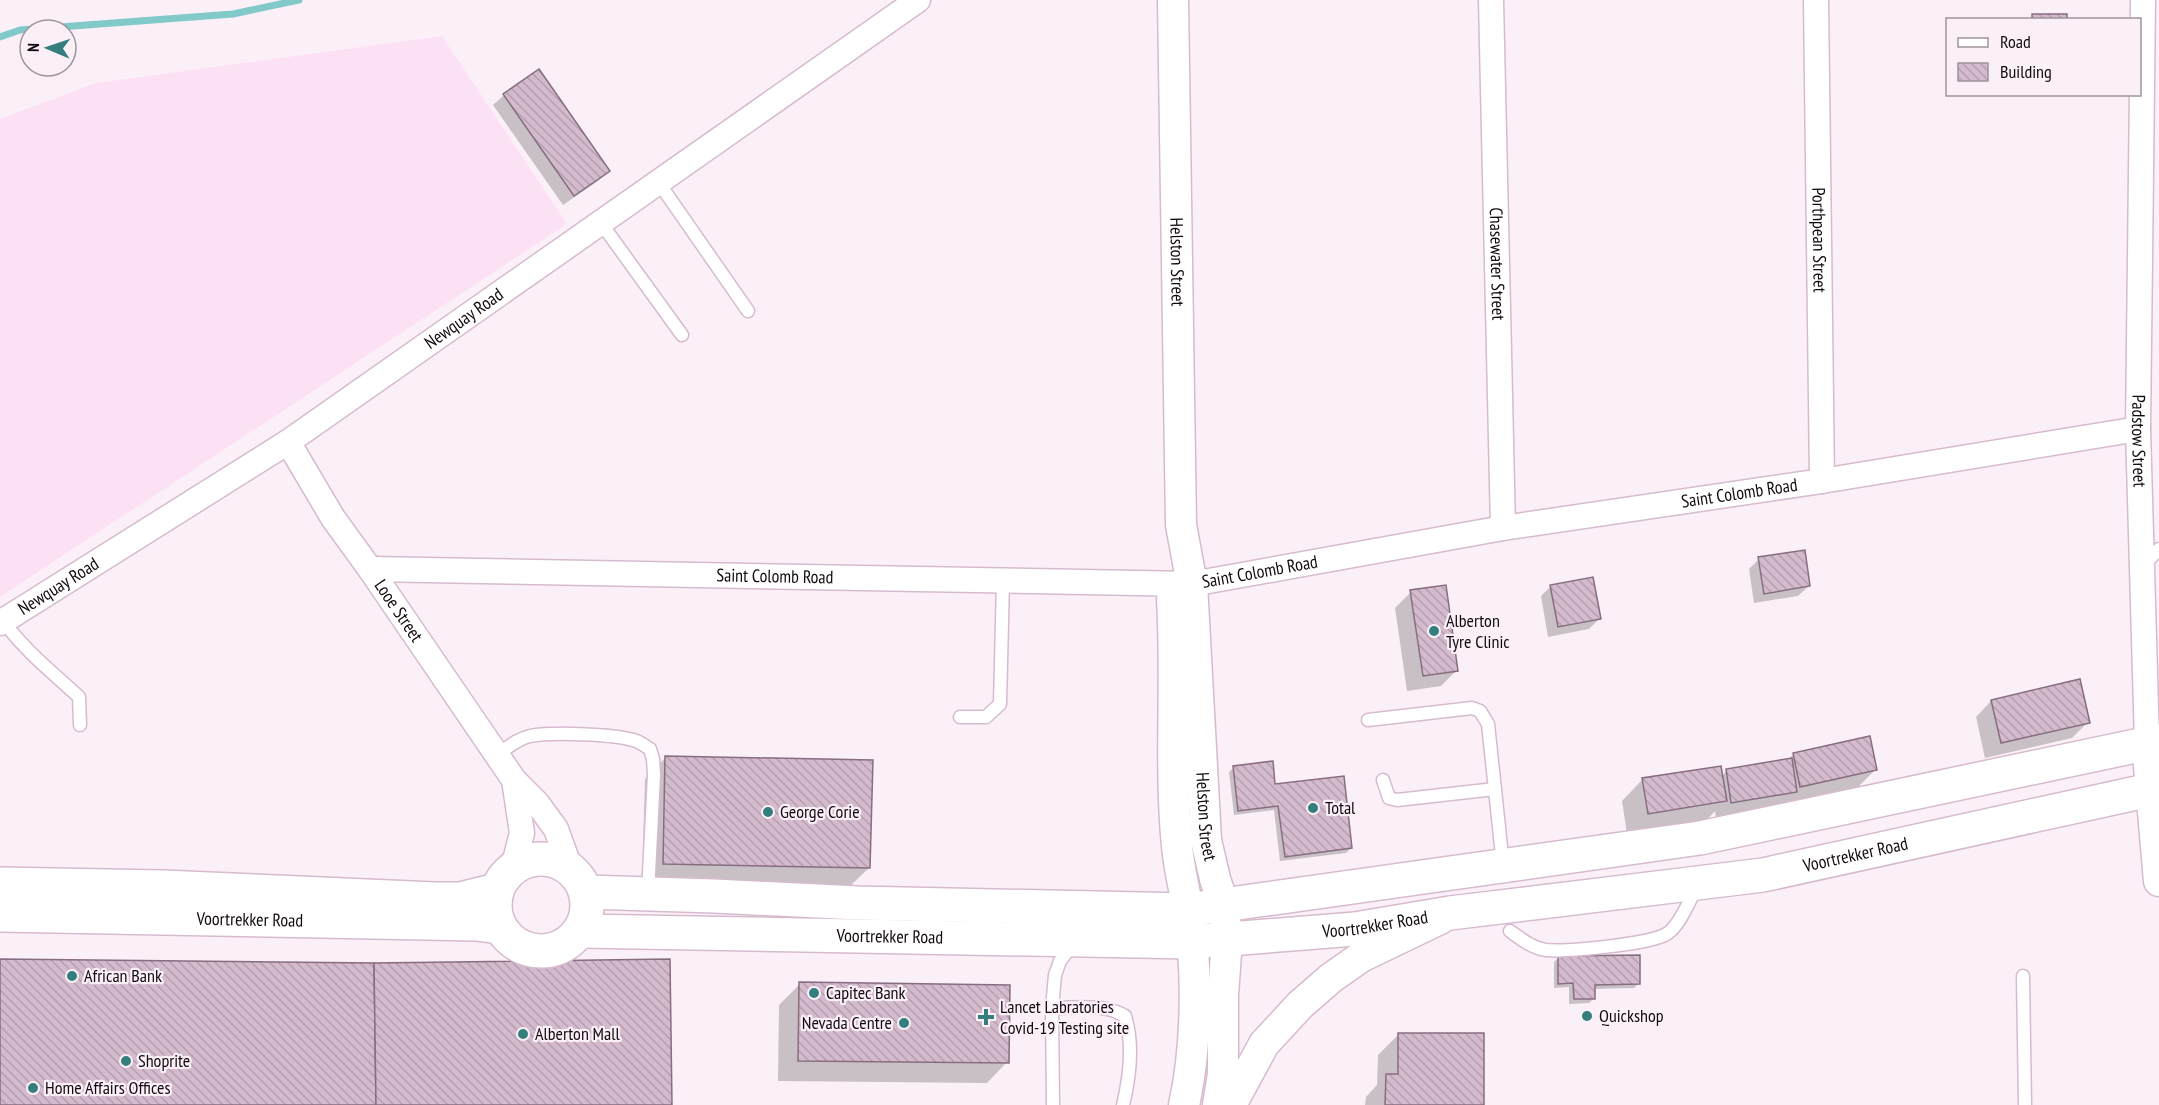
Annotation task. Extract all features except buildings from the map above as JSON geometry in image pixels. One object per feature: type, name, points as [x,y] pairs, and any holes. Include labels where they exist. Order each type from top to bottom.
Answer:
[{"type":"main road","name":"Voortrekker Road","points":[[0,884],[163,887],[435,899],[460,898],[505,879],[531,859],[552,859],[578,880],[648,894],[858,903],[1188,910],[1700,838],[2153,742]]},
{"type":"main road","name":"Voortrekker Road","points":[[580,931],[1191,942],[1355,929],[1450,914],[1763,875],[2156,789]]},
{"type":"main road","points":[[505,879],[494,909],[500,927],[516,945],[539,953],[563,947],[580,931],[588,912],[578,880]]},
{"type":"main road","name":"Voortrekker Road","points":[[0,915],[453,924],[500,927]]},
{"type":"street","name":"Newquay Road","points":[[2,622],[288,442],[918,0]]},
{"type":"street","name":"Helston Street","points":[[1173,0],[1182,584],[1206,840],[1224,906],[1227,940],[1223,995],[1222,1074],[1218,1105]]},
{"type":"street","name":"Chasewater Street","points":[[1491,0],[1503,528]]},
{"type":"street","name":"Porthpean Street","points":[[1816,0],[1821,481]]},
{"type":"street","name":"Padstow Street","points":[[2143,0],[2138,429],[2151,557],[2153,742],[2159,881]]},
{"type":"street","name":"Saint Colomb Road","points":[[370,569],[1182,584],[1503,528],[1821,481],[2138,429]]},
{"type":"street","name":"Looe Street","points":[[288,442],[333,518],[514,780],[537,803],[556,829],[578,880]]},
{"type":"street","name":"Helston Street","points":[[1182,584],[1175,654],[1173,748],[1176,845],[1188,910],[1195,1003],[1189,1081],[1184,1105]]},
{"type":"street","name":"Looe Street","points":[[505,879],[522,833],[514,780]]},
{"type":"street","points":[[1231,1105],[1264,1044],[1300,1005],[1331,978],[1361,957],[1450,914]]},
{"type":"lane","points":[[659,183],[748,311]]},
{"type":"lane","points":[[601,223],[682,334]]},
{"type":"lane","points":[[960,717],[986,717],[1000,704],[1003,581]]},
{"type":"lane","points":[[2,622],[42,666],[79,697],[80,726]]},
{"type":"lane","points":[[1368,720],[1472,708],[1480,711],[1488,723],[1503,866]]},
{"type":"lane","points":[[497,755],[517,741],[529,736],[616,737],[635,740],[650,749],[654,775],[648,894]]},
{"type":"lane","points":[[1383,780],[1386,794],[1389,798],[1397,800],[1495,789]]},
{"type":"lane","points":[[1510,931],[1527,944],[1546,950],[1598,947],[1659,939],[1673,929],[1699,883]]},
{"type":"lane","points":[[1053,1105],[1052,1008],[1055,975],[1060,961],[1076,940]]},
{"type":"lane","points":[[2023,976],[2025,1105]]},
{"type":"lane","points":[[1052,1008],[1096,1008],[1114,1010],[1125,1016],[1130,1031],[1130,1055],[1123,1105]]},
{"type":"shaded area","points":[[442,36],[567,224],[0,597],[0,119],[96,83]]},
{"type":"waterway","points":[[0,37],[20,30],[233,14],[299,0]]},
{"type":"place","name":"Alberton Tyre Clinic","points":[[1434,631]]},
{"type":"place","name":"Total","points":[[1313,808]]},
{"type":"place","name":"George Corie","points":[[768,812]]},
{"type":"place","name":"African Bank","points":[[72,976]]},
{"type":"place","name":"Capitec Bank","points":[[814,993]]},
{"type":"place","name":"Quickshop","points":[[1587,1016]]},
{"type":"place","name":"Lancet Labratories Covid-19 Testing site","points":[[986,1017]]},
{"type":"place","name":"Nevada Centre","points":[[904,1023]]},
{"type":"place","name":"Alberton Mall","points":[[523,1034]]},
{"type":"place","name":"Shoprite","points":[[126,1061]]},
{"type":"place","name":"Home Affairs Offices","points":[[33,1088]]}]
